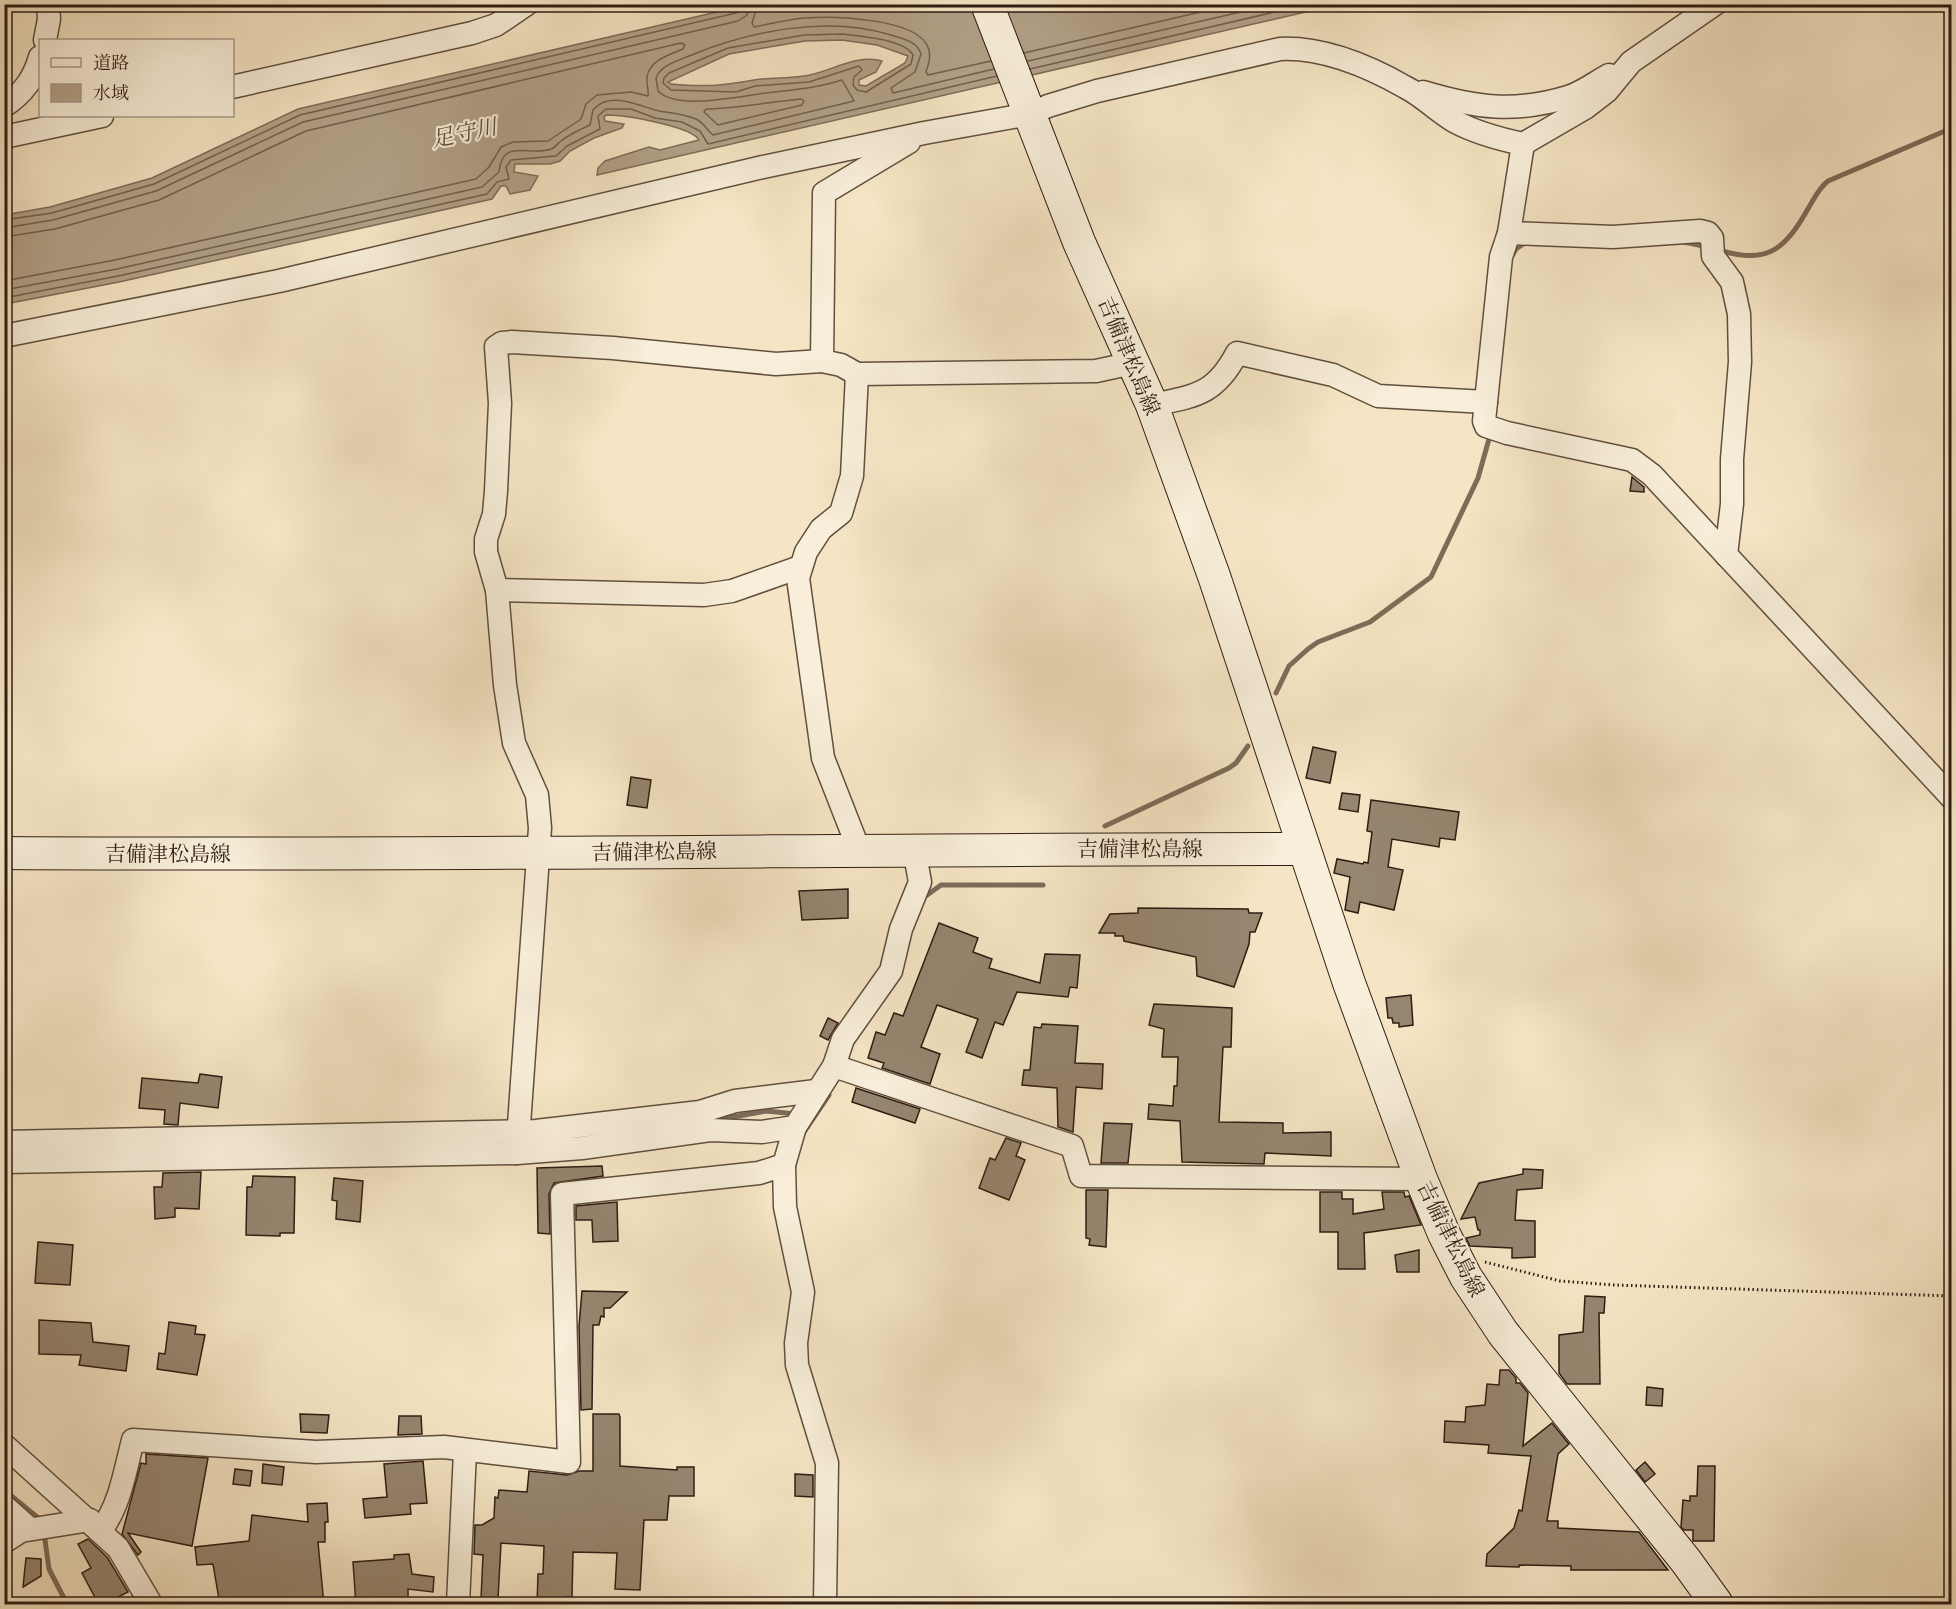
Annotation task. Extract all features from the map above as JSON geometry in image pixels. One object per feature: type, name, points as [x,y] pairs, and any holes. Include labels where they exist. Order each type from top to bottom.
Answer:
[{"type":"main road","name":"吉備津松島線","points":[[987,4],[1079,242],[1152,405],[1214,576],[1349,983],[1421,1179],[1454,1254],[1483,1305],[1503,1333],[1686,1561],[1717,1605]]},
{"type":"main road","name":"吉備津松島線","points":[[4,853],[1304,849]]},
{"type":"street","points":[[45,39],[49,19],[48,4]]},
{"type":"street","points":[[234,87],[472,33],[496,25],[527,4]]},
{"type":"street","points":[[4,336],[279,281],[615,201],[924,133],[1027,105],[1048,106],[1097,91],[1290,49],[1300,48],[1339,58],[1406,87],[1460,103],[1511,109],[1570,97],[1631,62],[1714,4]]},
{"type":"street","points":[[4,106],[17,98],[34,76],[39,60]]},
{"type":"street","points":[[1406,87],[1453,120],[1498,139],[1523,144],[1585,108],[1607,91],[1631,62]]},
{"type":"street","points":[[4,137],[97,117]]},
{"type":"street","points":[[822,361],[824,193],[924,133]]},
{"type":"street","points":[[1523,144],[1509,233],[1501,257],[1484,421],[1491,428],[1632,460],[1652,475],[1952,798]]},
{"type":"street","points":[[1509,233],[1613,237],[1700,231],[1708,233],[1732,282],[1739,314],[1740,362],[1732,459],[1732,504],[1726,555]]},
{"type":"street","points":[[518,1143],[540,853],[537,795],[514,743],[505,685],[497,590],[486,552],[486,539],[495,514],[500,403],[496,347],[502,343],[613,348],[765,363],[822,361],[841,365],[857,374],[1096,371],[1133,363]]},
{"type":"street","points":[[1152,405],[1200,395],[1227,373],[1237,353],[1333,375],[1378,396],[1486,402]]},
{"type":"street","points":[[857,374],[850,485],[841,513],[821,529],[806,552],[800,567],[799,598],[824,758],[859,850]]},
{"type":"street","points":[[497,590],[704,595],[732,591],[800,567]]},
{"type":"street","points":[[825,1605],[827,1463],[797,1365],[796,1342],[803,1292],[785,1207],[784,1166],[804,1112],[840,1068],[843,1039],[891,971],[901,929],[920,882],[914,849]]},
{"type":"street","points":[[840,1068],[1072,1146],[1081,1176],[1421,1179]]},
{"type":"street","points":[[4,1162],[518,1143],[700,1112],[735,1101],[804,1112]]},
{"type":"street","points":[[4,1142],[518,1143],[582,1148],[710,1130],[762,1131],[804,1112]]},
{"type":"street","points":[[4,1542],[21,1531],[95,1525],[116,1504],[133,1440],[316,1452],[444,1447],[569,1462],[562,1194],[759,1173],[784,1166]]},
{"type":"street","points":[[4,1445],[95,1525],[128,1562],[151,1605]]},
{"type":"street","points":[[458,1605],[465,1451]]},
{"type":"street","points":[[4,1506],[38,1528]]},
{"type":"path","points":[[1454,1254],[1571,1282],[1952,1296]]},
{"type":"water","name":"足守川","points":[[747,5],[1336,5],[597,175],[598,168],[605,161],[649,147],[660,150],[699,140],[684,130],[671,126],[641,119],[607,115],[604,117],[605,121],[624,124],[622,128],[594,138],[570,151],[560,161],[550,164],[515,164],[514,172],[538,176],[530,190],[510,194],[506,186],[501,186],[492,199],[119,282],[5,304],[5,215],[50,207],[152,178],[298,109]],"holes":[[[842,40],[877,45],[908,56],[905,63],[866,86],[859,85],[859,80],[876,72],[882,61],[873,59],[855,61],[803,76],[722,85],[671,84],[668,82],[729,54],[805,41]]]},
{"type":"building","points":[[1632,477],[1644,487],[1644,492],[1630,491]]},
{"type":"building","points":[[1313,747],[1336,752],[1330,783],[1306,778]]},
{"type":"building","points":[[631,777],[651,780],[647,808],[627,805]]},
{"type":"building","points":[[1342,793],[1360,795],[1358,812],[1339,809]]},
{"type":"building","points":[[1371,800],[1459,812],[1455,840],[1440,838],[1439,847],[1392,839],[1388,867],[1403,870],[1394,910],[1360,902],[1358,913],[1345,910],[1350,877],[1334,873],[1337,859],[1368,863],[1372,832],[1367,831]]},
{"type":"building","points":[[848,889],[848,918],[802,920],[799,891]]},
{"type":"building","points":[[1138,908],[1248,909],[1249,913],[1262,913],[1255,932],[1250,932],[1249,944],[1234,987],[1197,976],[1196,957],[1124,941],[1123,936],[1115,936],[1115,933],[1099,933],[1110,914],[1138,913]]},
{"type":"building","points":[[939,923],[978,938],[973,952],[992,959],[989,968],[1040,983],[1045,954],[1080,955],[1077,988],[1070,987],[1068,997],[1017,992],[1003,1025],[995,1022],[982,1058],[966,1052],[978,1019],[937,1005],[921,1047],[940,1054],[930,1084],[882,1068],[884,1063],[868,1058],[876,1032],[885,1035],[894,1013],[903,1016]]},
{"type":"building","points":[[1411,995],[1413,1025],[1399,1027],[1399,1023],[1393,1023],[1392,1018],[1388,1018],[1386,998]]},
{"type":"building","points":[[1154,1004],[1232,1008],[1231,1047],[1223,1047],[1219,1122],[1283,1123],[1283,1133],[1331,1132],[1331,1156],[1265,1153],[1264,1164],[1182,1162],[1180,1121],[1148,1119],[1149,1104],[1173,1106],[1174,1086],[1177,1086],[1178,1057],[1162,1057],[1164,1029],[1149,1025]]},
{"type":"building","points":[[828,1018],[838,1023],[828,1040],[820,1036]]},
{"type":"building","points":[[1042,1024],[1078,1026],[1075,1063],[1103,1064],[1102,1089],[1076,1087],[1073,1132],[1058,1127],[1057,1088],[1022,1085],[1024,1070],[1030,1070],[1034,1027],[1041,1028]]},
{"type":"building","points":[[200,1074],[222,1077],[218,1108],[180,1103],[178,1125],[164,1124],[165,1110],[139,1108],[142,1078],[198,1083]]},
{"type":"building","points":[[856,1088],[920,1109],[915,1123],[852,1102]]},
{"type":"building","points":[[1104,1123],[1132,1124],[1128,1163],[1101,1163]]},
{"type":"building","points":[[1006,1138],[1021,1143],[1016,1156],[1025,1160],[1009,1200],[979,1188],[990,1158],[995,1160]]},
{"type":"building","points":[[602,1166],[603,1176],[554,1183],[549,1194],[550,1234],[538,1233],[537,1168]]},
{"type":"building","points":[[1523,1169],[1543,1170],[1542,1188],[1517,1190],[1515,1220],[1535,1221],[1535,1257],[1512,1258],[1512,1248],[1470,1246],[1466,1238],[1480,1235],[1480,1230],[1478,1230],[1475,1217],[1461,1219],[1479,1183],[1523,1174]]},
{"type":"building","points":[[201,1172],[199,1209],[175,1208],[175,1217],[155,1219],[154,1187],[162,1187],[163,1173]]},
{"type":"building","points":[[253,1176],[295,1177],[294,1233],[280,1233],[280,1236],[246,1235],[247,1187],[252,1187]]},
{"type":"building","points":[[334,1178],[363,1181],[360,1222],[336,1219],[337,1201],[332,1200]]},
{"type":"building","points":[[1086,1190],[1108,1190],[1106,1247],[1089,1245],[1090,1239],[1086,1238]]},
{"type":"building","points":[[1320,1192],[1342,1192],[1342,1199],[1353,1199],[1353,1214],[1384,1209],[1382,1192],[1404,1192],[1405,1197],[1409,1196],[1421,1225],[1364,1233],[1365,1269],[1338,1269],[1338,1232],[1320,1232]]},
{"type":"building","points":[[617,1202],[618,1241],[593,1242],[592,1220],[576,1220],[576,1206]]},
{"type":"building","points":[[38,1242],[73,1245],[70,1285],[35,1283]]},
{"type":"building","points":[[1419,1250],[1419,1272],[1397,1272],[1395,1255]]},
{"type":"building","points":[[582,1291],[627,1292],[610,1308],[604,1308],[604,1317],[601,1316],[599,1325],[593,1325],[592,1409],[581,1410],[579,1326]]},
{"type":"building","points":[[1585,1296],[1605,1297],[1604,1313],[1599,1313],[1600,1384],[1567,1384],[1559,1373],[1559,1335],[1583,1332]]},
{"type":"building","points":[[39,1320],[91,1323],[93,1342],[129,1346],[126,1371],[79,1365],[81,1355],[39,1354]]},
{"type":"building","points":[[169,1322],[196,1326],[195,1334],[205,1335],[197,1375],[157,1369],[159,1353],[165,1354]]},
{"type":"building","points":[[1500,1370],[1509,1370],[1516,1378],[1516,1383],[1520,1383],[1528,1393],[1523,1446],[1552,1423],[1569,1444],[1558,1454],[1547,1521],[1558,1521],[1558,1528],[1639,1532],[1668,1570],[1571,1570],[1571,1566],[1486,1566],[1487,1554],[1514,1528],[1519,1510],[1522,1511],[1531,1456],[1488,1453],[1489,1445],[1444,1442],[1445,1421],[1465,1422],[1466,1407],[1485,1405],[1487,1384],[1499,1385]]},
{"type":"building","points":[[1647,1387],[1663,1389],[1662,1406],[1646,1405]]},
{"type":"building","points":[[300,1414],[329,1415],[327,1433],[301,1432]]},
{"type":"building","points":[[593,1414],[619,1414],[620,1466],[677,1470],[677,1467],[694,1467],[694,1496],[669,1496],[667,1520],[644,1520],[640,1590],[615,1589],[617,1553],[573,1552],[572,1597],[564,1597],[564,1605],[537,1605],[538,1574],[543,1574],[544,1546],[501,1543],[498,1599],[481,1599],[483,1555],[474,1554],[475,1525],[482,1525],[494,1518],[495,1497],[498,1498],[499,1490],[527,1492],[529,1471],[567,1475],[579,1471],[593,1471]]},
{"type":"building","points":[[399,1416],[421,1416],[422,1434],[398,1435]]},
{"type":"building","points":[[146,1454],[208,1458],[192,1546],[128,1533],[141,1552],[138,1555],[122,1534],[141,1463],[146,1464]]},
{"type":"building","points":[[423,1461],[427,1503],[410,1504],[411,1514],[365,1518],[363,1499],[387,1497],[384,1464]]},
{"type":"building","points":[[1645,1462],[1655,1474],[1645,1482],[1636,1470]]},
{"type":"building","points":[[263,1464],[284,1467],[282,1485],[262,1483]]},
{"type":"building","points":[[1698,1466],[1715,1466],[1714,1541],[1693,1541],[1693,1530],[1684,1530],[1681,1527],[1683,1500],[1690,1501],[1690,1496],[1697,1496]]},
{"type":"building","points":[[235,1469],[252,1471],[250,1486],[233,1484]]},
{"type":"building","points":[[795,1474],[813,1475],[813,1497],[795,1496]]},
{"type":"building","points":[[327,1503],[328,1522],[325,1522],[325,1542],[318,1542],[324,1605],[220,1605],[213,1564],[197,1565],[195,1547],[249,1541],[252,1515],[308,1522],[307,1504]]},
{"type":"building","points":[[88,1539],[107,1557],[128,1592],[112,1600],[115,1605],[99,1605],[82,1573],[91,1568],[78,1544]]},
{"type":"building","points":[[409,1554],[412,1574],[434,1577],[433,1592],[408,1589],[408,1599],[402,1602],[356,1605],[353,1562],[394,1559],[394,1555]]},
{"type":"building","points":[[26,1558],[41,1559],[41,1576],[23,1587]]},
{"type":"waterway","points":[[1719,250],[1750,256],[1774,250],[1792,233],[1817,193],[1828,181],[1952,128]]},
{"type":"waterway","points":[[1512,256],[1516,249],[1526,242]]},
{"type":"waterway","points":[[1684,242],[1708,247]]},
{"type":"waterway","points":[[1276,693],[1289,666],[1308,649],[1318,642],[1370,622],[1431,577],[1478,478],[1491,432]]},
{"type":"waterway","points":[[1105,826],[1229,768],[1236,763],[1248,746]]},
{"type":"waterway","points":[[923,898],[941,885],[1043,885]]},
{"type":"waterway","points":[[804,1132],[829,1095]]},
{"type":"waterway","points":[[716,1120],[766,1111],[796,1114]]},
{"type":"waterway","points":[[4,1490],[42,1521]]},
{"type":"waterway","points":[[44,1533],[49,1569],[67,1604]]}]
